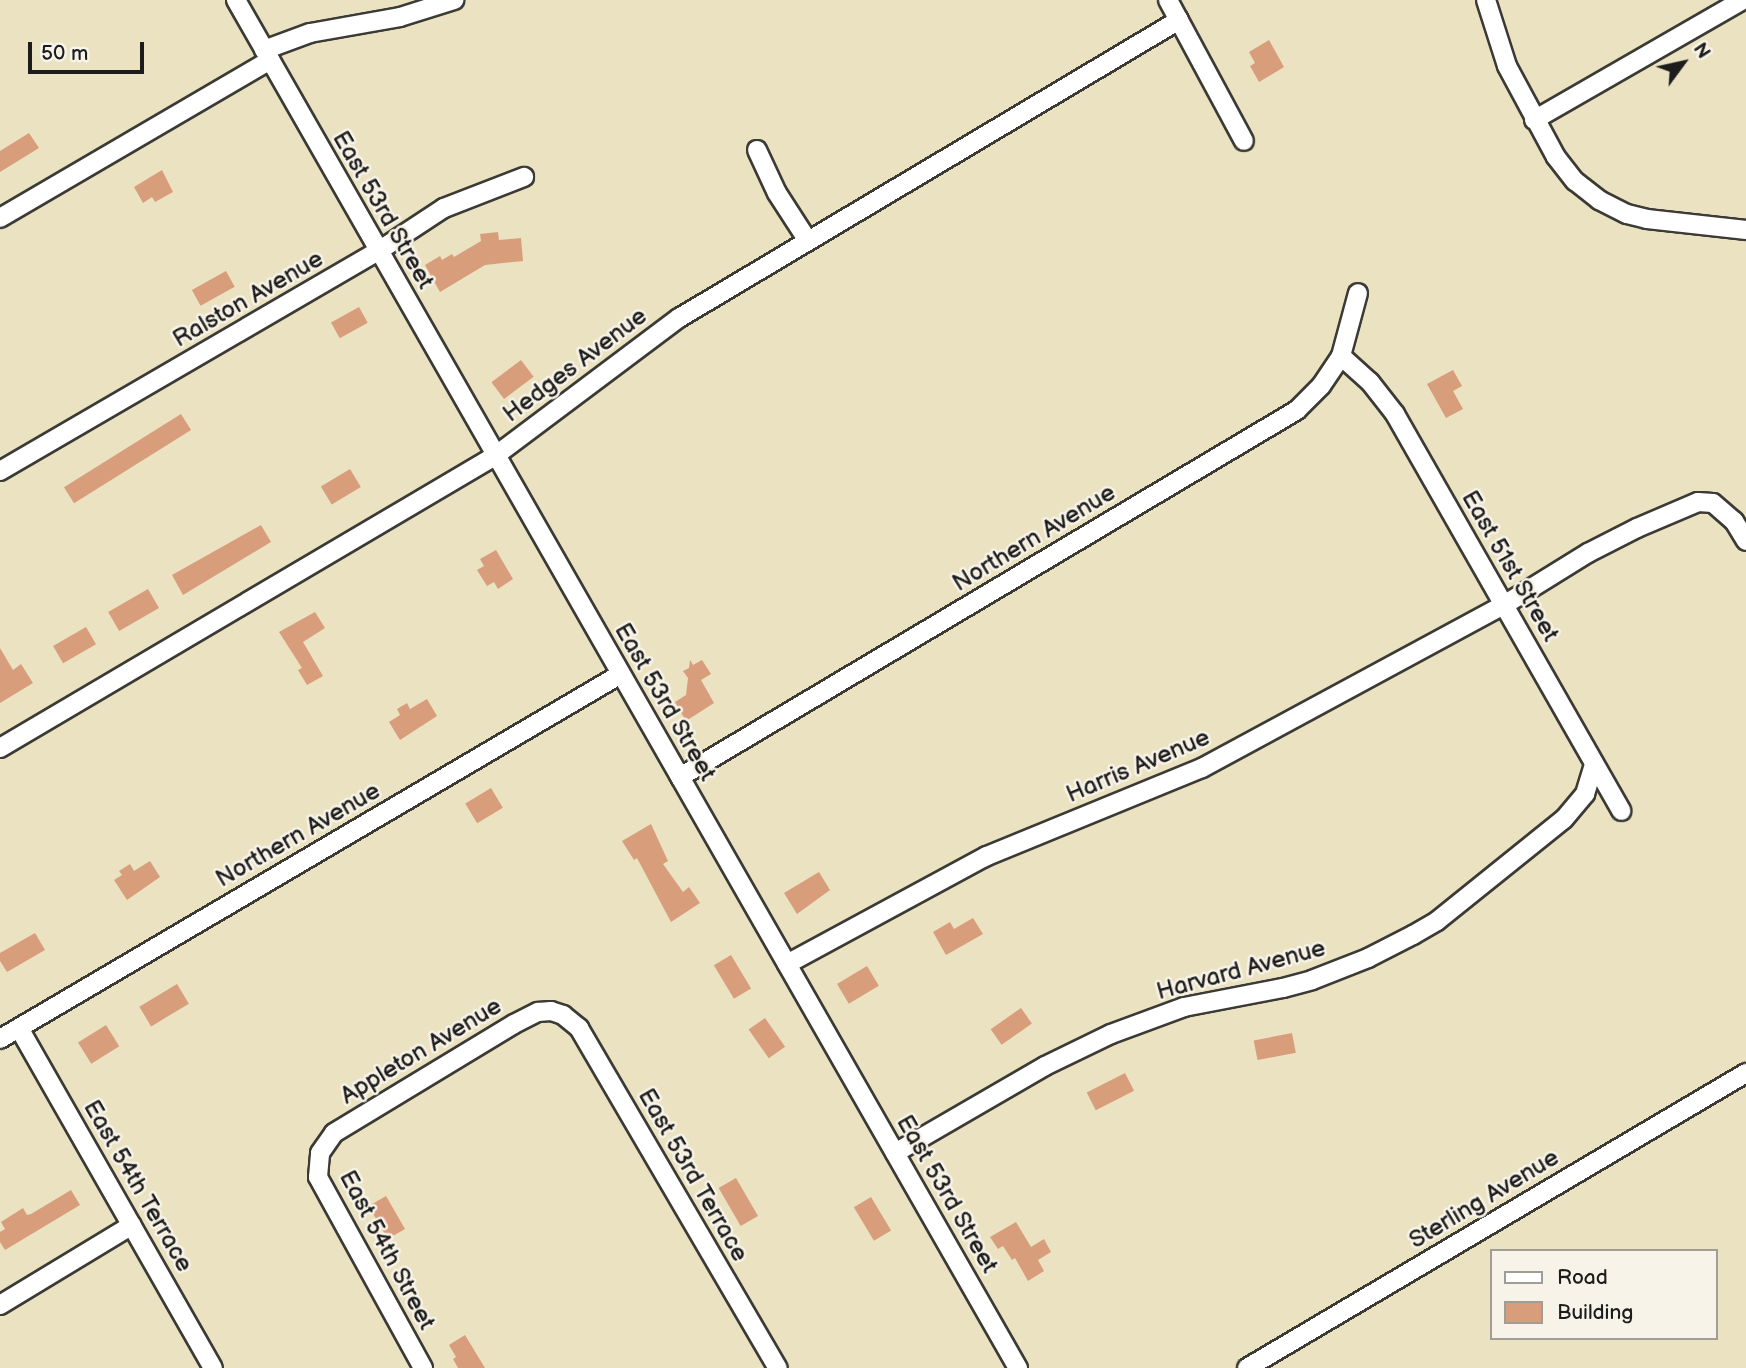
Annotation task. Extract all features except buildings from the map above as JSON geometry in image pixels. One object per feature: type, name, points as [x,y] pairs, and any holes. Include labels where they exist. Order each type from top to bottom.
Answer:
[{"type":"street","name":"East 53rd Street","points":[[236,0],[377,252],[1018,1368]]},
{"type":"street","points":[[0,218],[267,55],[310,33],[400,17],[454,0]]},
{"type":"street","points":[[1168,0],[1244,141]]},
{"type":"street","points":[[1486,0],[1507,66],[1556,158],[1575,181],[1599,200],[1647,219],[1746,230]]},
{"type":"street","points":[[1534,120],[1743,0]]},
{"type":"street","name":"Hedges Avenue","points":[[0,748],[495,456],[679,318],[1179,20]]},
{"type":"street","points":[[757,149],[777,193],[808,241]]},
{"type":"street","name":"Ralston Avenue","points":[[0,471],[377,252],[444,208],[524,177]]},
{"type":"street","name":"Northern Avenue","points":[[680,777],[1297,410],[1321,386],[1341,356],[1358,293]]},
{"type":"street","name":"East 51st Street","points":[[1341,356],[1370,382],[1395,414],[1621,811]]},
{"type":"street","name":"Harris Avenue","points":[[787,964],[987,856],[1202,768],[1504,605],[1588,553],[1698,502],[1713,503],[1734,521],[1746,541]]},
{"type":"street","name":"Northern Avenue","points":[[0,1039],[621,674]]},
{"type":"street","name":"Harvard Avenue","points":[[895,1153],[1045,1066],[1111,1034],[1184,1007],[1312,980],[1368,958],[1413,935],[1437,920],[1564,819],[1584,794],[1594,764]]},
{"type":"street","name":"Appleton Avenue","points":[[320,1153],[334,1133],[513,1024],[538,1012],[558,1014]]},
{"type":"street","name":"East 53rd Terrace","points":[[558,1014],[579,1028],[778,1368]]},
{"type":"street","name":"East 54th Terrace","points":[[19,1028],[213,1368]]},
{"type":"street","name":"Sterling Avenue","points":[[1247,1368],[1746,1073]]},
{"type":"street","name":"East 54th Street","points":[[320,1153],[318,1177],[423,1368]]},
{"type":"street","points":[[0,1305],[132,1225]]}]
